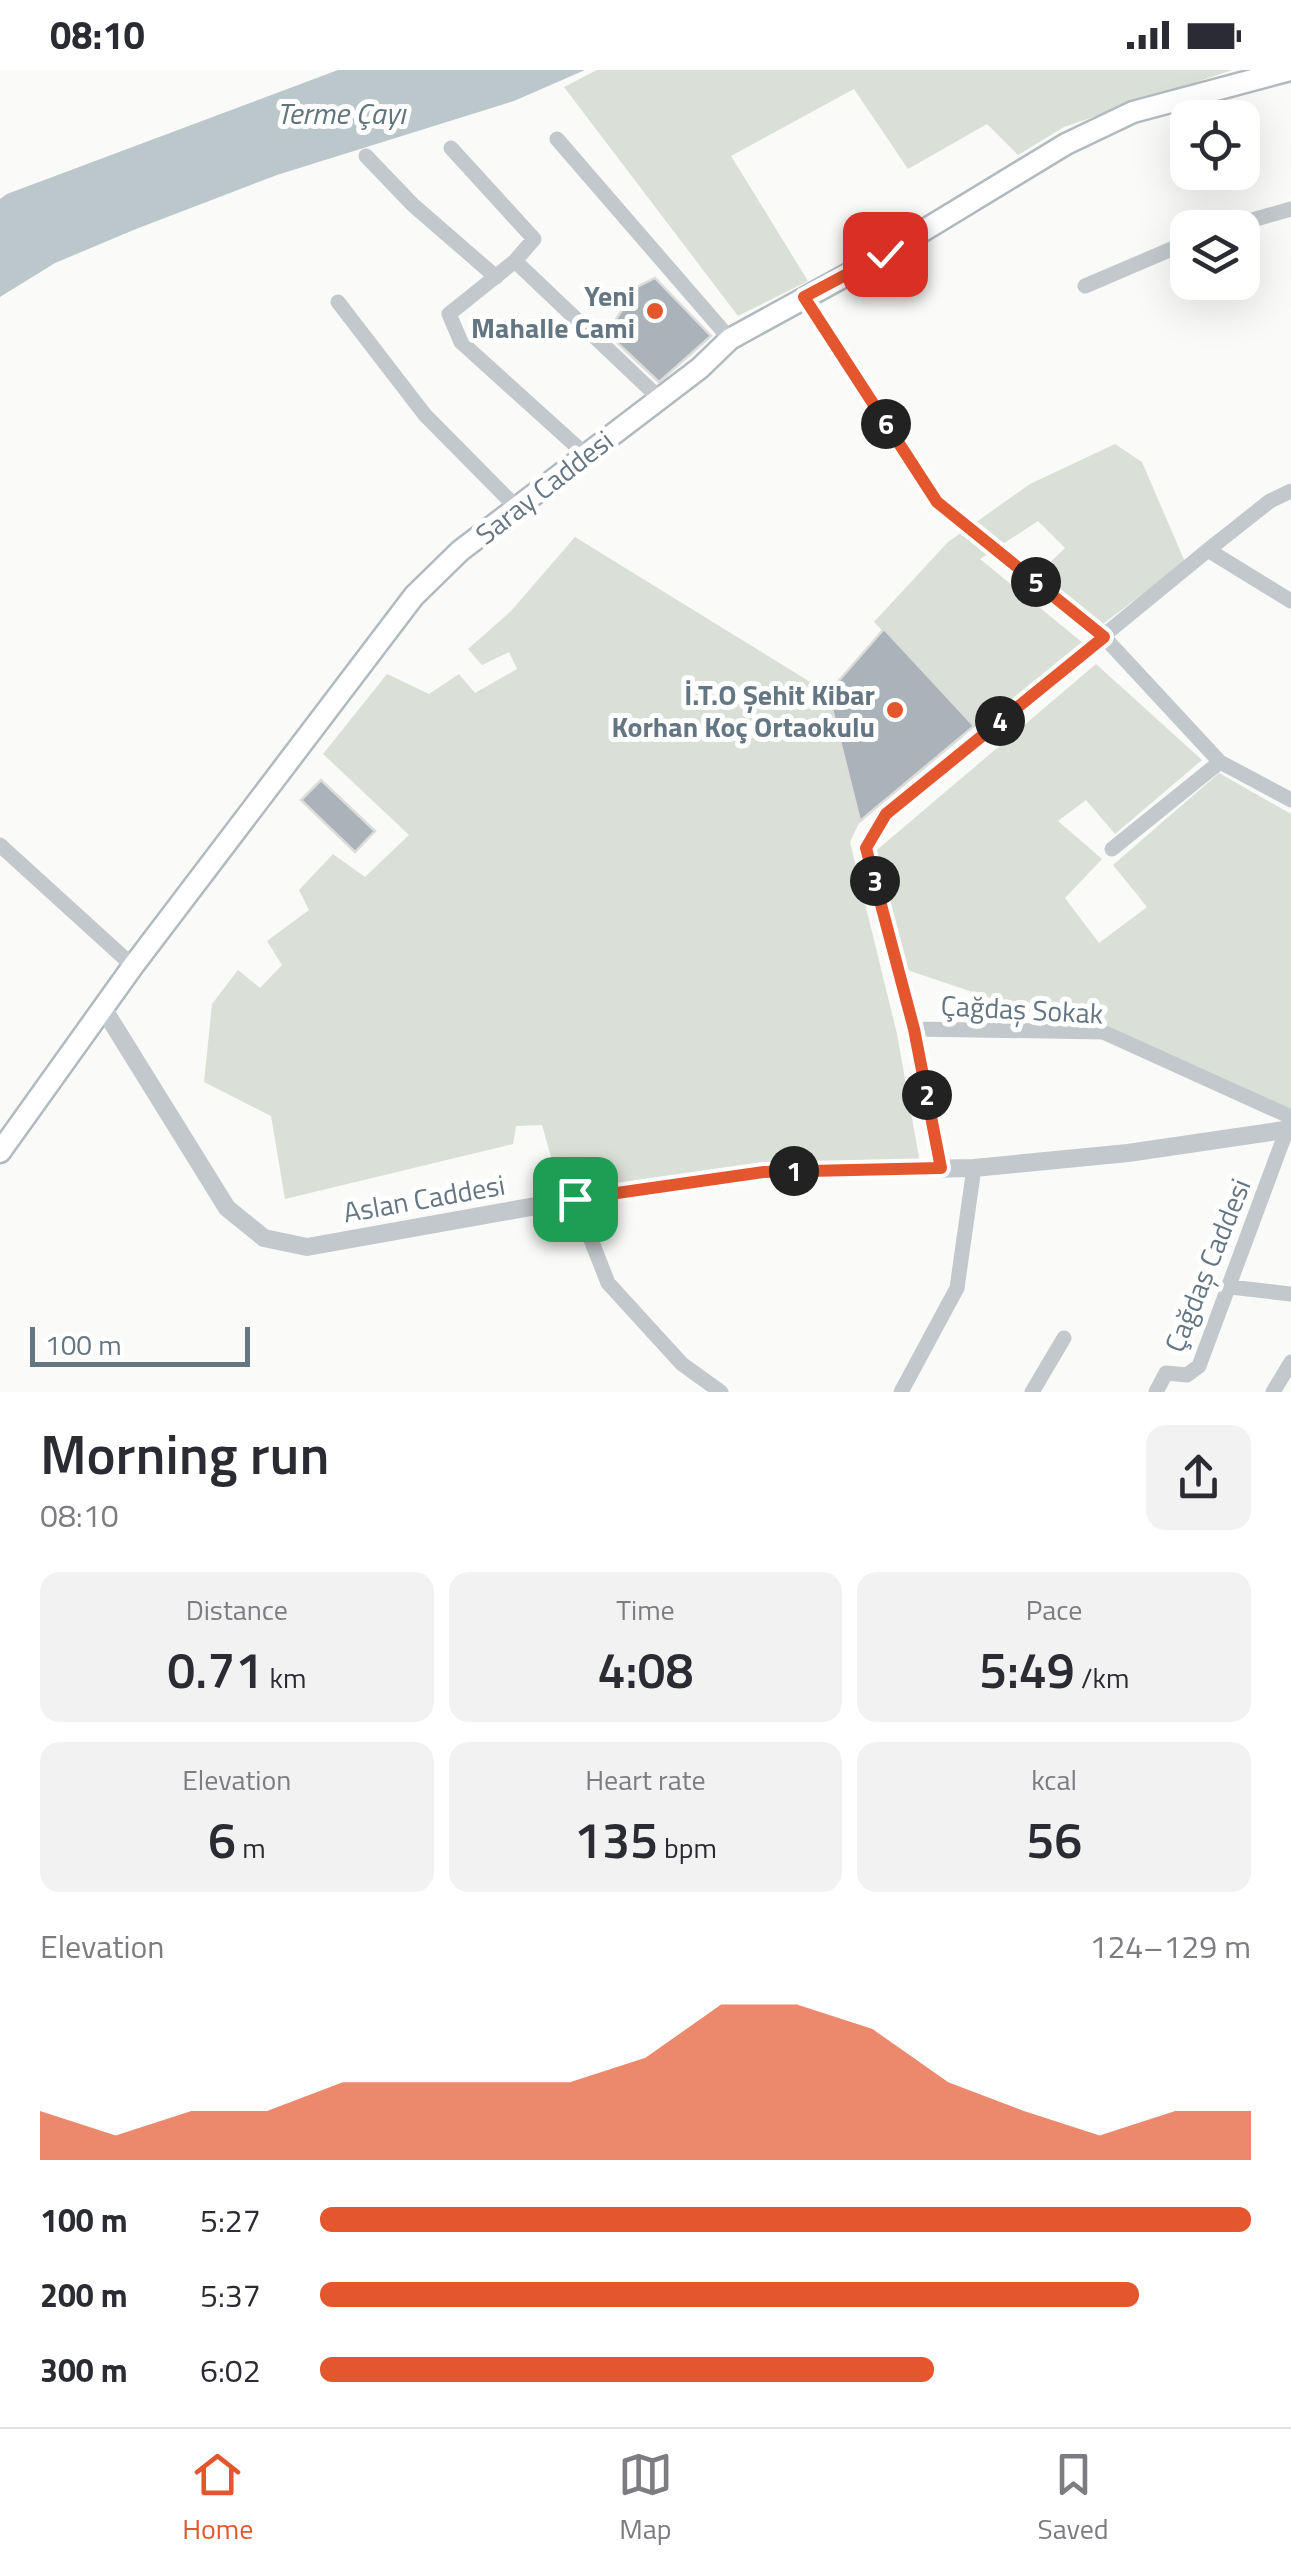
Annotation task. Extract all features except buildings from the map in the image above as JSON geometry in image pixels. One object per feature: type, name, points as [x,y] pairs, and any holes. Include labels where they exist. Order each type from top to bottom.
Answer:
[{"type":"main road","name":"Saray Caddesi","points":[[0,1152],[133,966],[414,596],[460,552],[700,368],[730,339],[885,254],[1066,144],[1134,112],[1290,70]]},
{"type":"street","points":[[557,139],[730,339]]},
{"type":"street","points":[[452,148],[534,239],[515,262],[449,314],[460,342],[586,455]]},
{"type":"street","points":[[366,156],[496,277]]},
{"type":"street","points":[[1260,218],[1291,209]]},
{"type":"street","points":[[1085,286],[1170,250]]},
{"type":"street","points":[[515,262],[658,397]]},
{"type":"street","points":[[804,297],[937,502],[1104,637],[1220,762],[1291,800]]},
{"type":"street","points":[[338,302],[425,416],[518,509]]},
{"type":"street","points":[[941,1168],[914,1029],[866,848],[886,814],[1208,550],[1270,501],[1291,491]]},
{"type":"street","points":[[1208,550],[1291,601]]},
{"type":"street","points":[[1112,849],[1220,762]]},
{"type":"street","points":[[0,847],[133,966]]},
{"type":"street","name":"Aslan Caddesi","points":[[103,1008],[227,1208],[264,1238],[308,1247],[575,1199],[764,1172],[974,1168],[1289,1126]]},
{"type":"street","name":"Çağdaş Sokak","points":[[914,1029],[1103,1032],[1289,1126]]},
{"type":"street","name":"Çağdaş Caddesi","points":[[1156,1392],[1166,1372],[1187,1375],[1199,1366],[1289,1126]]},
{"type":"street","points":[[900,1392],[957,1288],[974,1168]]},
{"type":"street","points":[[575,1199],[608,1283],[682,1364],[721,1392]]},
{"type":"street","points":[[1230,1286],[1291,1294]]},
{"type":"street","points":[[1032,1392],[1064,1338]]},
{"type":"street","points":[[1273,1392],[1291,1362]]},
{"type":"shaded area","points":[[597,70],[1232,70],[1064,127],[1018,155],[987,124],[908,169],[854,89],[731,156],[808,281],[738,316],[564,87]]},
{"type":"shaded area","points":[[1115,444],[1142,462],[1185,562],[1095,630],[1033,579],[1065,548],[1038,521],[980,559],[1083,643],[1008,706],[974,726],[874,622],[948,542],[1030,484]]},
{"type":"shaded area","points":[[575,537],[828,693],[860,821],[850,842],[897,1034],[921,1169],[562,1196],[542,1125],[516,1126],[513,1144],[285,1199],[271,1116],[204,1082],[212,1004],[238,970],[260,988],[282,965],[267,941],[309,910],[299,890],[333,854],[365,877],[409,835],[323,754],[387,674],[429,694],[459,674],[475,693],[517,669],[509,652],[482,665],[468,649],[511,611]]},
{"type":"shaded area","points":[[1096,664],[1202,760],[1115,834],[1086,800],[1058,821],[1102,859],[1065,898],[1099,943],[1147,907],[1113,865],[1219,773],[1291,814],[1291,1119],[1101,1035],[907,970],[871,855]]},
{"type":"water","name":"Terme Çayı","points":[[338,70],[585,70],[514,101],[277,175],[136,229],[55,263],[0,297],[0,199],[7,194]]},
{"type":"place","name":"Yeni Mahalle Cami","points":[[655,311]]},
{"type":"place","name":"İ.T.O Şehit Kibar Korhan Koç Ortaokulu","points":[[895,710]]},
{"type":"route","points":[[575,1199],[764,1172],[941,1168],[914,1029],[866,848],[886,814],[1104,637],[937,502],[804,297],[885,254]]}]
